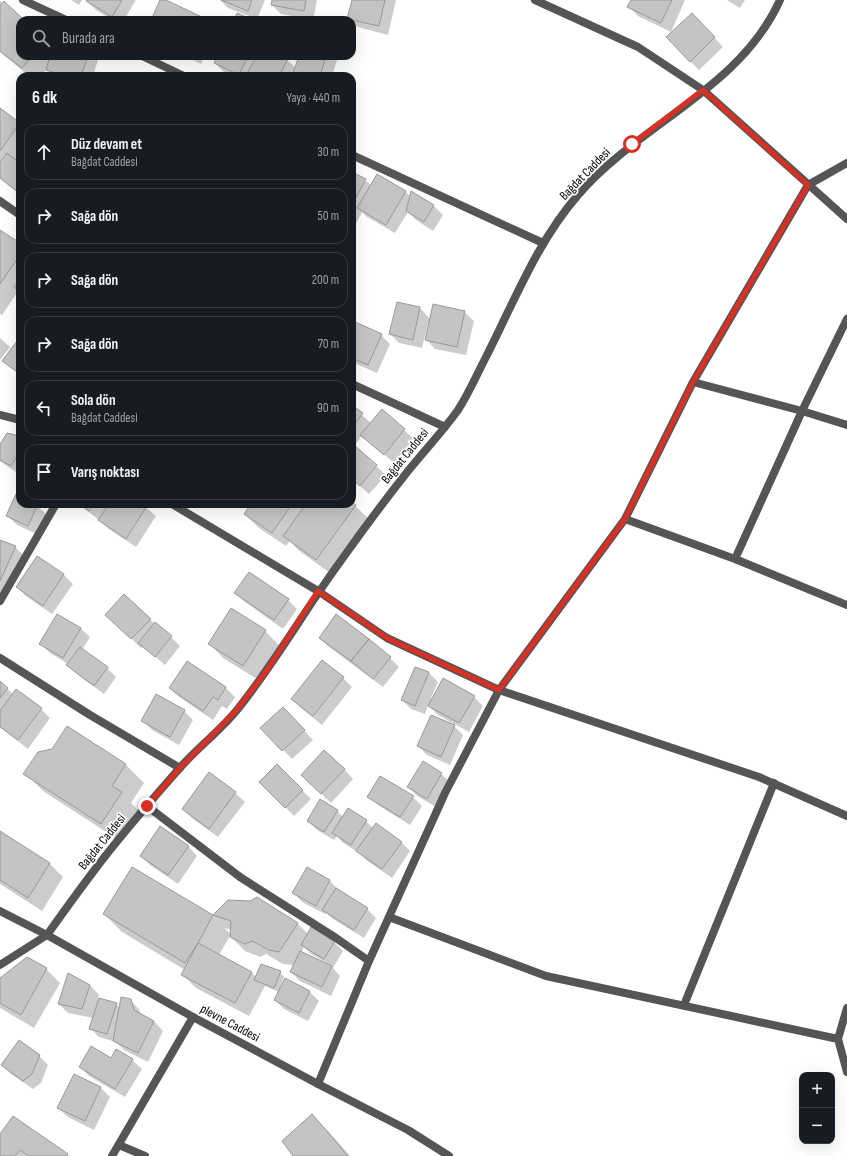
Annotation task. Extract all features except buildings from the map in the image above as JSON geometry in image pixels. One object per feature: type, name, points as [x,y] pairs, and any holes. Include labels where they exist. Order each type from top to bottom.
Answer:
[{"type":"street","points":[[23,0],[57,16]]},
{"type":"street","points":[[535,0],[638,47],[703,90],[847,219]]},
{"type":"street","name":"Bağdat Caddesi","points":[[47,935],[93,871],[147,806],[180,768],[235,712],[266,672],[318,591],[402,478],[459,408],[543,243],[578,195],[632,144],[703,90],[734,64],[767,24],[780,0]]},
{"type":"street","points":[[150,60],[176,72]]},
{"type":"street","points":[[356,157],[543,243]]},
{"type":"street","points":[[318,1084],[369,961],[445,793],[499,690],[625,519],[693,382],[808,185],[847,163]]},
{"type":"street","points":[[0,201],[16,212]]},
{"type":"street","points":[[735,559],[802,411],[847,319]]},
{"type":"street","points":[[693,382],[802,411],[847,425]]},
{"type":"street","points":[[356,386],[445,427]]},
{"type":"street","points":[[0,415],[16,419]]},
{"type":"street","points":[[0,602],[54,508]]},
{"type":"street","points":[[179,508],[318,591],[387,638],[499,690],[759,776],[847,816]]},
{"type":"street","points":[[625,519],[735,559],[847,605]]},
{"type":"street","points":[[0,658],[90,715],[180,768]]},
{"type":"street","points":[[684,1005],[774,783]]},
{"type":"street","points":[[147,806],[240,876],[369,961]]},
{"type":"street","name":"plevne Caddesi","points":[[0,911],[47,935],[193,1017],[408,1130],[449,1156]]},
{"type":"street","points":[[389,917],[546,976],[838,1039]]},
{"type":"street","points":[[0,965],[47,935]]},
{"type":"street","points":[[847,1008],[838,1039],[847,1072]]},
{"type":"street","points":[[112,1156],[193,1017]]},
{"type":"street","points":[[119,1145],[145,1156]]},
{"type":"route","points":[[147,806],[180,768],[235,712],[266,672],[288,640],[318,591],[387,638],[499,690],[625,519],[693,382],[808,185],[703,90],[632,144]]}]
